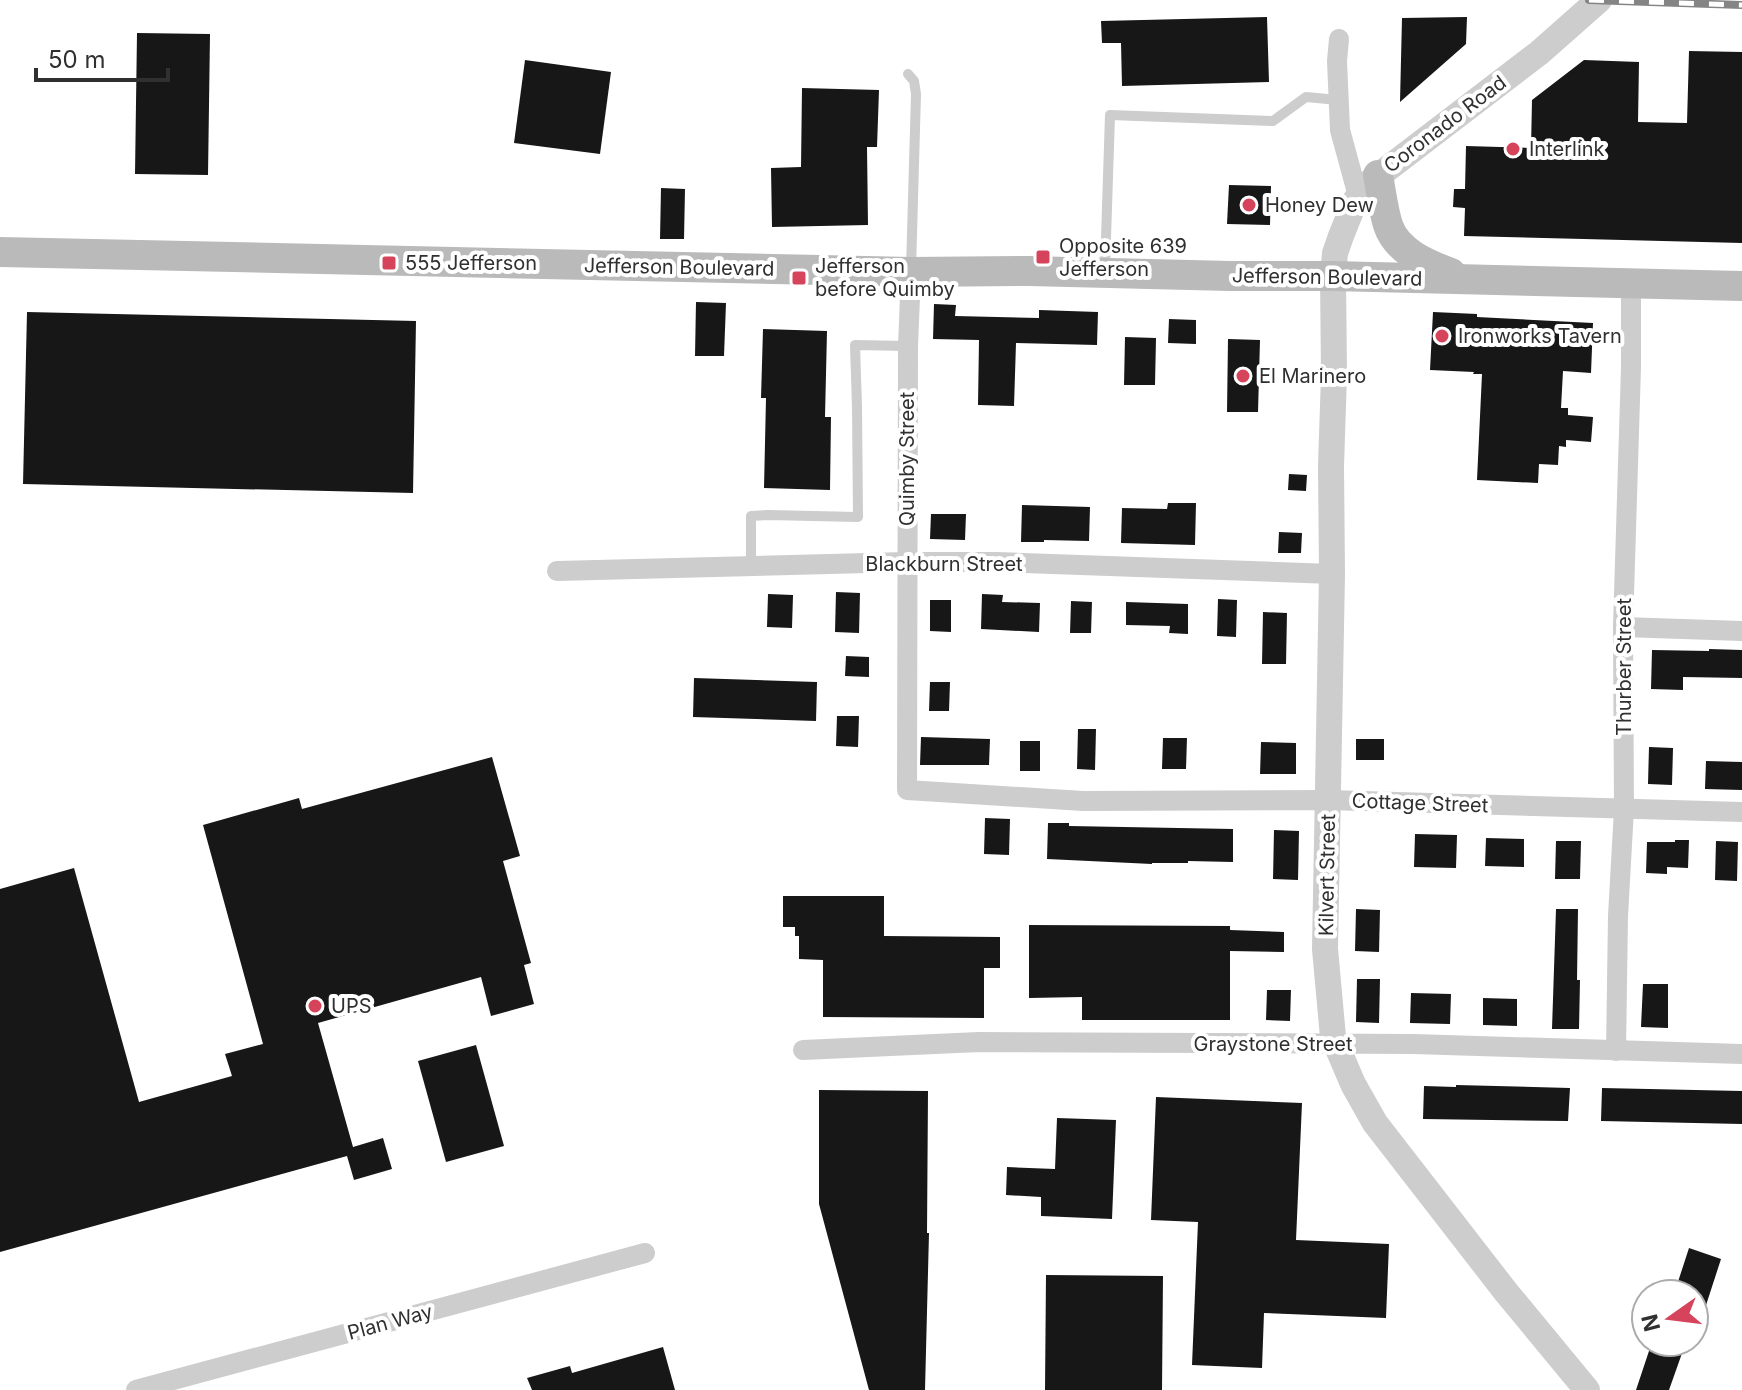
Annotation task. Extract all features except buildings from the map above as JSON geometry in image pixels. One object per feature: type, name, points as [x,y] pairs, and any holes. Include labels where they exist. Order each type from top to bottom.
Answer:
[{"type":"main road","points":[[1368,185],[1389,228],[1405,249],[1426,263],[1464,279]]},
{"type":"main road","name":"Jefferson Boulevard","points":[[0,252],[1742,286]]},
{"type":"street","name":"Coronado Road","points":[[1333,276],[1338,244],[1348,216],[1368,185],[1539,53],[1599,0]]},
{"type":"street","points":[[1339,39],[1340,130],[1368,185]]},
{"type":"street","name":"Quimby Street","points":[[907,790],[906,562],[911,272]]},
{"type":"street","name":"Kilvert Street","points":[[1333,276],[1332,574],[1325,949],[1333,1037],[1353,1084],[1375,1123],[1506,1292],[1587,1390]]},
{"type":"street","name":"Thurber Street","points":[[1616,1051],[1618,916],[1624,809],[1623,627],[1631,283]]},
{"type":"street","name":"Blackburn Street","points":[[557,571],[996,562],[1332,574]]},
{"type":"street","points":[[1623,627],[1742,631]]},
{"type":"street","name":"Cottage Street","points":[[907,790],[1083,801],[1328,800],[1742,812]]},
{"type":"street","name":"Graystone Street","points":[[803,1050],[979,1042],[1413,1044],[1742,1054]]},
{"type":"street","name":"Plan Way","points":[[136,1390],[645,1253]]},
{"type":"lane","points":[[908,74],[914,81],[916,94],[911,272]]},
{"type":"lane","points":[[1105,273],[1110,115],[1273,121],[1306,97],[1338,100]]},
{"type":"lane","points":[[751,566],[751,516],[858,517],[855,345],[908,346]]},
{"type":"railway","points":[[1589,0],[1742,5]]},
{"type":"place","name":"Interlink","points":[[1513,149]]},
{"type":"place","name":"Honey Dew","points":[[1249,205]]},
{"type":"place","name":"Opposite 639 Jefferson","points":[[1043,257]]},
{"type":"place","name":"555 Jefferson","points":[[389,263]]},
{"type":"place","name":"Jefferson before Quimby","points":[[799,278]]},
{"type":"place","name":"Ironworks Tavern","points":[[1442,336]]},
{"type":"place","name":"El Marinero","points":[[1243,376]]},
{"type":"place","name":"UPS","points":[[315,1006]]}]
